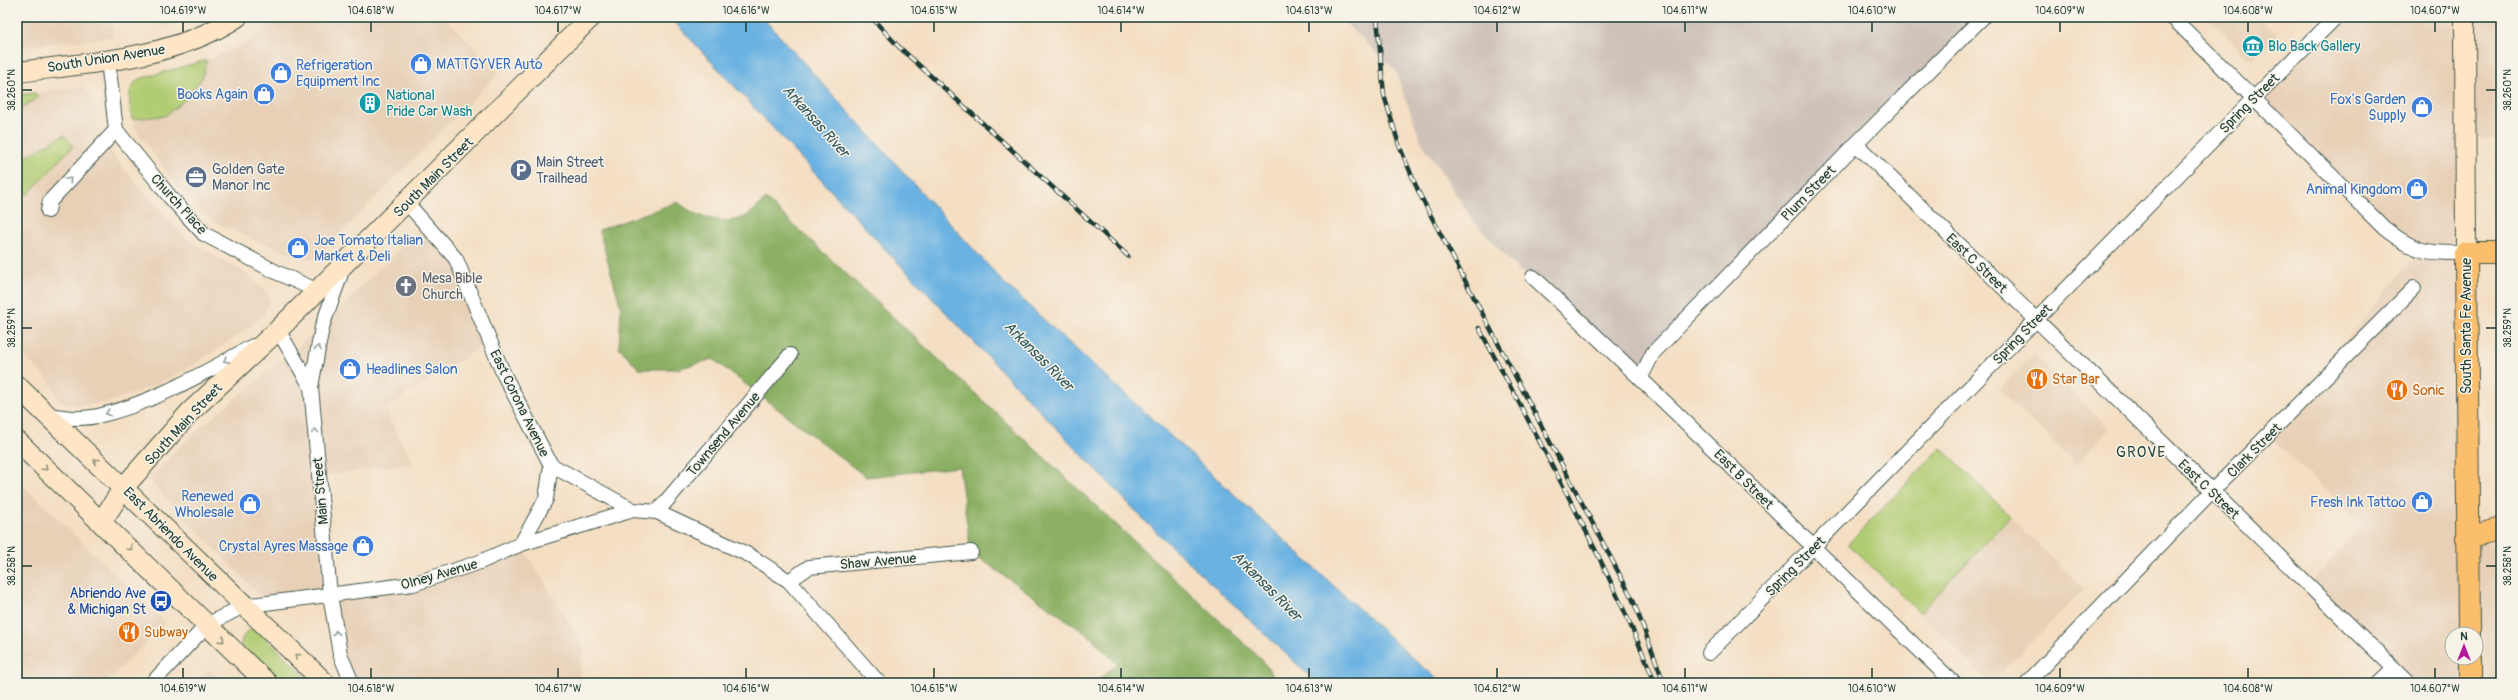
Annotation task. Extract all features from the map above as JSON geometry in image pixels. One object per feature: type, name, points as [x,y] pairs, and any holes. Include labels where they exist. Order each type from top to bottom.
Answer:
[{"type":"main road","name":"South Union Avenue","points":[[17,72],[108,61],[182,45],[237,17]]},
{"type":"main road","name":"South Main Street","points":[[102,521],[124,487],[190,412],[276,333],[408,203],[591,17]]},
{"type":"main road","name":"South Santa Fe Avenue","points":[[2465,17],[2467,538],[2469,626]]},
{"type":"main road","points":[[2466,253],[2501,253]]},
{"type":"main road","name":"East Abriendo Avenue","points":[[17,386],[124,487],[243,606],[325,683]]},
{"type":"main road","points":[[17,441],[102,521],[267,683]]},
{"type":"main road","points":[[2467,538],[2501,529]]},
{"type":"main road","points":[[2467,538],[2501,545]]},
{"type":"main road","points":[[2470,666],[2470,683]]},
{"type":"street","name":"Plum Street","points":[[1641,377],[1653,353],[1856,144],[1983,17]]},
{"type":"street","points":[[2172,17],[2253,99],[2396,238],[2408,246],[2429,253],[2466,253]]},
{"type":"street","name":"Spring Street","points":[[1709,653],[2253,99],[2336,17]]},
{"type":"street","points":[[48,211],[50,201],[116,130],[108,61]]},
{"type":"street","name":"Church Place","points":[[116,130],[170,197],[204,234],[278,273],[318,291]]},
{"type":"street","name":"East C Street","points":[[1856,144],[2408,683]]},
{"type":"street","name":"East Corona Avenue","points":[[408,203],[456,259],[504,376],[551,465],[634,510],[656,512],[749,555],[789,581],[879,683]]},
{"type":"street","name":"Main Street","points":[[330,595],[311,387],[322,327],[345,264]]},
{"type":"street","name":"East B Street","points":[[1533,277],[1641,377],[1812,548],[1954,683]]},
{"type":"street","name":"Clark Street","points":[[2027,683],[2212,491],[2414,288]]},
{"type":"street","name":"Main Street","points":[[276,333],[311,387]]},
{"type":"street","name":"South Main Street","points":[[46,415],[70,418],[97,416],[159,396],[276,333]]},
{"type":"street","name":"Townsend Avenue","points":[[656,512],[790,355]]},
{"type":"street","points":[[521,544],[546,498],[551,465]]},
{"type":"street","name":"Olney Avenue","points":[[152,683],[207,625],[243,606],[414,584],[480,562],[521,544],[634,510]]},
{"type":"street","name":"Shaw Avenue","points":[[789,581],[809,567],[971,552]]},
{"type":"street","points":[[330,595],[340,654],[352,683]]},
{"type":"street","points":[[2379,683],[2394,668]]},
{"type":"shaded area","points":[[17,17],[110,17],[114,37],[17,47]]},
{"type":"shaded area","points":[[157,17],[185,17],[164,27]]},
{"type":"shaded area","points":[[276,17],[444,17],[499,73],[315,259],[299,257],[215,222],[202,212],[177,186],[140,136],[132,119],[150,119],[165,116],[188,97],[202,78],[207,60],[246,43]]},
{"type":"shaded area","points":[[1339,17],[1983,17],[1653,353],[1641,377],[1533,277],[1518,270],[1473,220],[1421,141],[1395,70]]},
{"type":"shaded area","name":"Blo Back Gallery","points":[[2207,17],[2259,17],[2278,35],[2251,61]]},
{"type":"shaded area","points":[[2336,17],[2501,17],[2501,139],[2465,139],[2467,538],[2501,545],[2501,683],[2409,683],[2309,585],[2362,525],[2269,436],[2419,251],[2408,246],[2253,99]]},
{"type":"shaded area","points":[[82,87],[93,97],[97,125],[116,159],[167,219],[192,242],[247,274],[268,294],[270,301],[264,315],[242,333],[190,367],[158,384],[110,402],[81,406],[64,403],[58,399],[49,380],[17,349],[17,94]]},
{"type":"shaded area","points":[[427,226],[456,259],[489,341],[385,409],[412,463],[319,477],[330,595],[384,588],[521,544],[584,647],[577,683],[352,683],[330,596],[267,603],[148,479],[193,434],[322,327],[413,235]]},
{"type":"shaded area","points":[[2034,354],[2110,429],[2076,464],[1999,390]]},
{"type":"shaded area","points":[[17,479],[165,623],[106,683],[28,683],[17,673]]},
{"type":"shaded area","points":[[2010,516],[2084,589],[1991,683],[1920,613]]},
{"type":"shaded area","points":[[210,669],[224,683],[195,683]]},
{"type":"green space","points":[[207,60],[202,78],[188,97],[165,116],[132,119],[130,92],[139,79]]},
{"type":"green space","points":[[35,93],[38,98],[17,110],[17,95]]},
{"type":"green space","points":[[64,135],[73,146],[27,195],[17,177],[17,162]]},
{"type":"green space","points":[[766,199],[1263,661],[1278,683],[1095,683],[1117,664],[1092,638],[971,552],[959,467],[866,477],[713,359],[677,369],[639,369],[619,347],[621,308],[599,230],[678,202],[701,216],[728,221],[737,220],[748,215]]},
{"type":"green space","points":[[1941,448],[2010,516],[1920,613],[1848,544]]},
{"type":"green space","points":[[256,629],[312,683],[278,683],[241,647],[245,634],[250,630]]},
{"type":"water","name":"Arkansas River","points":[[670,17],[762,17],[1006,285],[1419,664],[1443,683],[1317,683],[1151,527],[885,249]]},
{"type":"railway","points":[[871,17],[898,46],[1128,256]]},
{"type":"railway","points":[[1377,17],[1384,95],[1399,145],[1419,193],[1633,600],[1664,683]]},
{"type":"railway","points":[[1479,328],[1594,547],[1616,592],[1655,683]]},
{"type":"place","name":"Blo Back Gallery","points":[[2253,46]]},
{"type":"place","name":"MATTGYVER Auto","points":[[421,64]]},
{"type":"place","name":"Refrigeration Equipment Inc","points":[[281,73]]},
{"type":"place","name":"Books Again","points":[[264,94]]},
{"type":"place","name":"National Pride Car Wash","points":[[370,103]]},
{"type":"place","name":"Fox's Garden Supply","points":[[2422,107]]},
{"type":"place","name":"Main Street Trailhead","points":[[521,170]]},
{"type":"place","name":"Golden Gate Manor Inc","points":[[196,177]]},
{"type":"place","name":"Animal Kingdom","points":[[2417,189]]},
{"type":"place","name":"Joe Tomato Italian Market & Deli","points":[[298,248]]},
{"type":"place","name":"Mesa Bible Church","points":[[406,286]]},
{"type":"place","name":"Headlines Salon","points":[[350,369]]},
{"type":"place","name":"Star Bar","points":[[2037,379]]},
{"type":"place","name":"Sonic","points":[[2397,390]]},
{"type":"place","name":"Fresh Ink Tattoo","points":[[2422,502]]},
{"type":"place","name":"Renewed Wholesale","points":[[250,504]]},
{"type":"place","name":"Crystal Ayres Massage","points":[[363,546]]},
{"type":"place","name":"Abriendo Ave & Michigan St","points":[[161,601]]},
{"type":"place","name":"Subway","points":[[129,632]]},
{"type":"district","name":"GROVE","points":[[2141,452]]}]
